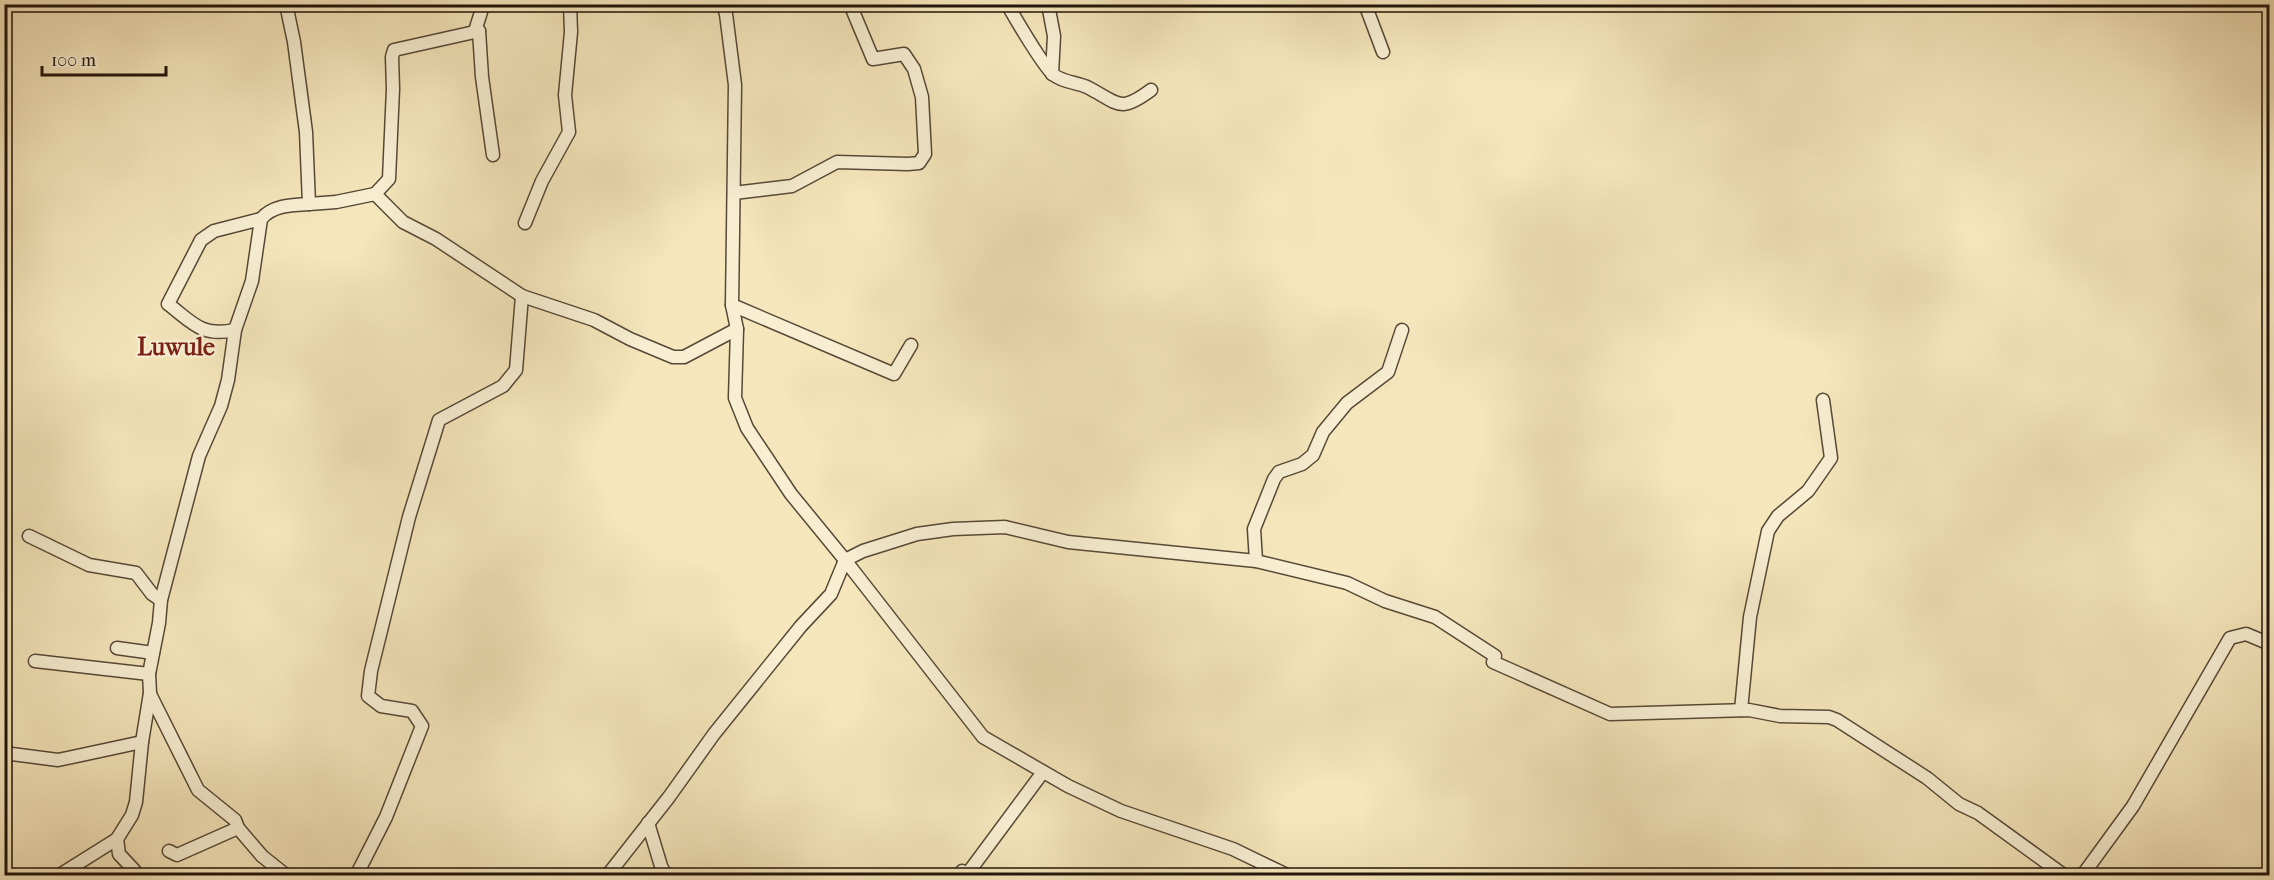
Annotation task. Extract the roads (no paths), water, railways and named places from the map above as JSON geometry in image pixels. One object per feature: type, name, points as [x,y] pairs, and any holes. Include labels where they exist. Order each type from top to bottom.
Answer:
[{"type":"street","points":[[286,4],[294,42],[306,132],[309,204]]},
{"type":"street","points":[[479,31],[475,31],[481,12],[480,4]]},
{"type":"street","points":[[525,223],[542,181],[569,132],[566,95],[571,33],[570,4]]},
{"type":"street","points":[[723,4],[735,85],[732,305],[737,329],[735,398],[747,428],[791,494],[983,737],[1043,772],[1121,812],[1233,849],[1289,876]]},
{"type":"street","points":[[734,193],[792,186],[837,162],[920,163],[925,154],[921,97],[914,69],[904,54],[873,59],[850,4]]},
{"type":"street","points":[[1007,4],[1052,74],[1064,81],[1087,87],[1107,100],[1120,104],[1133,103],[1151,90]]},
{"type":"street","points":[[1048,4],[1054,36],[1052,74]]},
{"type":"street","points":[[1365,4],[1383,52]]},
{"type":"street","points":[[479,31],[482,77],[493,155]]},
{"type":"street","points":[[58,876],[117,839],[132,815],[136,802],[150,693],[148,674],[159,623],[160,600],[199,456],[221,406],[228,380],[235,330],[252,281],[261,219],[266,212],[276,208],[336,202],[375,194],[389,179],[394,50],[479,31]]},
{"type":"street","points":[[375,194],[402,222],[436,239],[522,296],[594,320],[630,339],[674,357],[684,357],[737,329]]},
{"type":"street","points":[[235,330],[220,333],[201,330],[168,303],[201,240],[214,231],[261,219]]},
{"type":"street","points":[[356,876],[386,817],[422,726],[412,711],[381,706],[368,696],[371,670],[409,517],[439,420],[503,386],[516,370],[522,296]]},
{"type":"street","points":[[732,305],[894,374],[911,345]]},
{"type":"street","points":[[1256,561],[1254,529],[1274,479],[1279,472],[1302,464],[1313,454],[1323,432],[1347,403],[1388,372],[1402,330]]},
{"type":"street","points":[[1741,711],[1750,617],[1768,531],[1778,516],[1808,491],[1831,458],[1823,400]]},
{"type":"street","points":[[607,876],[757,680],[801,626],[831,594],[845,560],[863,551],[917,534],[953,529],[1005,527],[1068,542],[1256,561],[1347,583],[1385,602],[1435,617],[1494,659],[1610,714],[1741,711],[1780,716],[1829,717],[1927,778],[1959,804],[1978,813],[2065,876]]},
{"type":"street","points":[[29,536],[89,565],[136,573],[152,594],[160,600]]},
{"type":"street","points":[[2082,876],[2145,786],[2230,638],[2246,634],[2270,644]]},
{"type":"street","points":[[117,648],[153,653]]},
{"type":"street","points":[[35,661],[148,674]]},
{"type":"street","points":[[150,693],[198,789],[236,820],[238,828],[262,856],[287,876]]},
{"type":"street","points":[[4,753],[58,760],[142,742]]},
{"type":"street","points":[[964,872],[1043,772]]},
{"type":"street","points":[[648,823],[661,867],[666,876]]},
{"type":"street","points":[[169,851],[177,855],[238,828]]},
{"type":"street","points":[[117,839],[119,854],[134,870],[135,876]]},
{"type":"district","name":"Luwule","points":[[176,347]]}]
